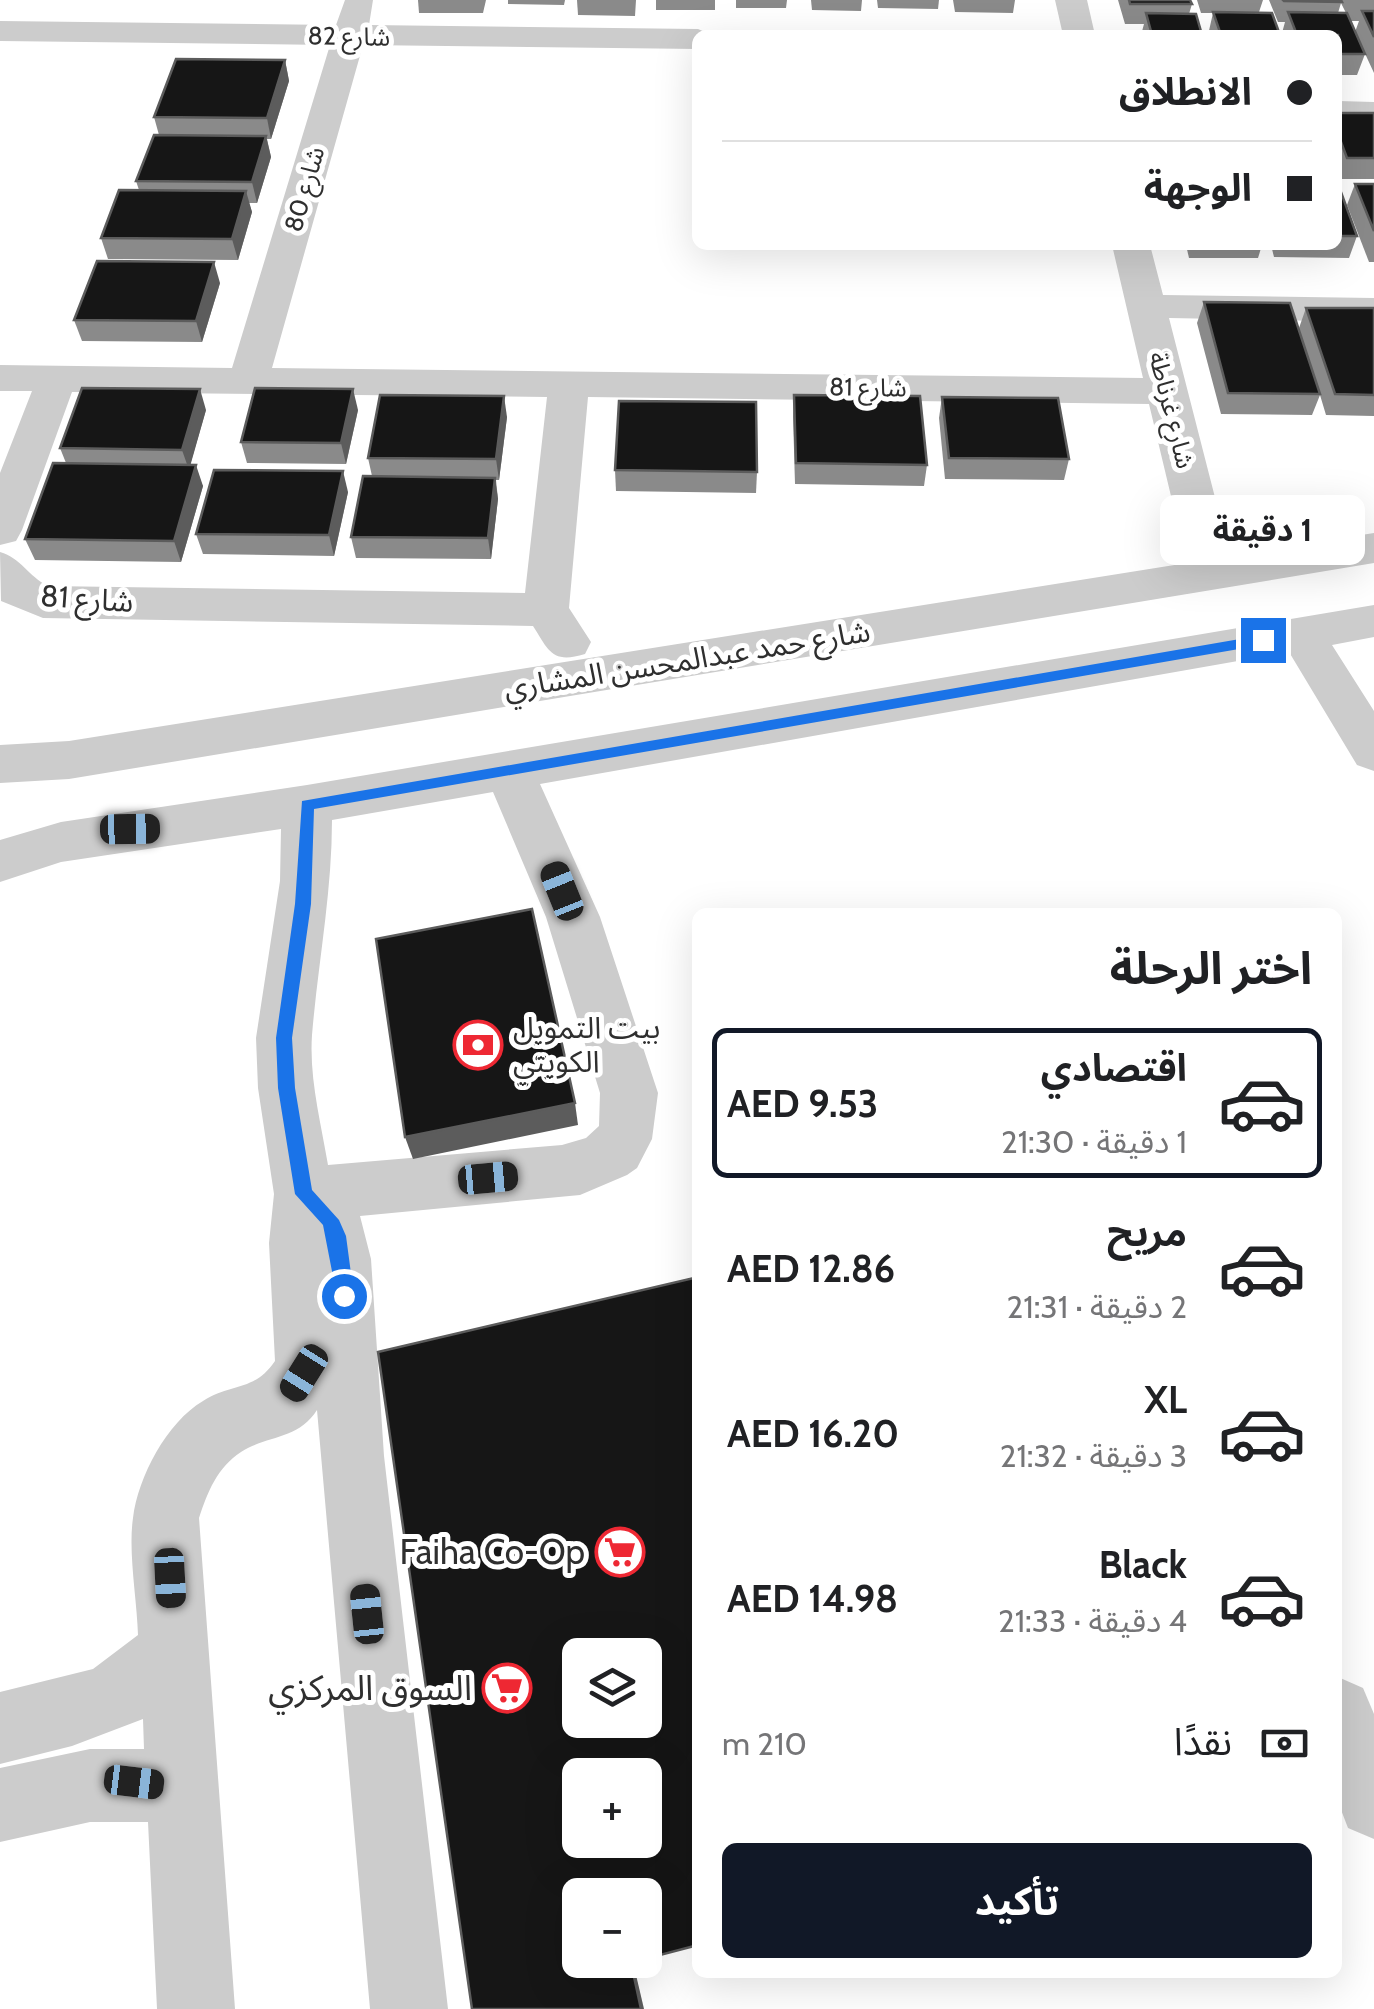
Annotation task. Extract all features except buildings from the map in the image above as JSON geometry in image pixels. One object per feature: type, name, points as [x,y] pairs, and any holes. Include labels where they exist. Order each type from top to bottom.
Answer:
[{"type":"street","points":[[78,30],[93,0]]},
{"type":"street","name":"شارع 80","points":[[248,378],[360,0]]},
{"type":"street","points":[[1071,0],[1079,30]]},
{"type":"street","name":"شارع 82","points":[[0,31],[692,39]]},
{"type":"street","points":[[1342,112],[1374,112]]},
{"type":"street","name":"شارع غرناطة","points":[[1133,250],[1212,574]]},
{"type":"street","points":[[1146,306],[1374,310]]},
{"type":"street","name":"شارع 81","points":[[0,378],[1167,391]]},
{"type":"street","points":[[0,530],[58,378]]},
{"type":"street","points":[[568,383],[546,610],[591,676]]},
{"type":"street","name":"شارع حمد عبدالمحسن المشاري","points":[[0,764],[69,760],[1374,548]]},
{"type":"street","name":"شارع 81","points":[[0,568],[5,580],[42,602],[546,610]]},
{"type":"street","points":[[0,860],[61,842],[307,805],[1374,620]]},
{"type":"street","points":[[1301,634],[1374,752]]},
{"type":"street","points":[[145,747],[119,758],[100,778],[96,800],[107,818],[118,824],[130,829],[159,828]]},
{"type":"street","points":[[304,1194],[562,1172],[595,1166],[618,1150],[625,1136],[631,1122],[630,1093],[602,1001],[548,854],[508,768]]},
{"type":"street","points":[[196,2009],[166,1518],[183,1467],[226,1423],[274,1408],[297,1385],[308,1354],[298,1243],[304,1194],[286,1088],[284,1038],[303,904],[307,805]]},
{"type":"street","points":[[304,1194],[330,1220],[337,1236],[344,1296],[351,1456],[409,2009]]},
{"type":"street","points":[[274,1408],[316,1426],[351,1456]]},
{"type":"street","points":[[0,1728],[110,1700],[156,1670],[174,1648]]},
{"type":"street","points":[[1342,1723],[1374,1802]]},
{"type":"street","points":[[0,1806],[108,1781],[182,1792]]},
{"type":"place","name":"بيت التمويل الكويتي","points":[[478,1045]]},
{"type":"place","name":"Faiha Co-Op","points":[[620,1552]]},
{"type":"place","name":"السوق المركزي","points":[[507,1688]]},
{"type":"route","points":[[344,1296],[337,1236],[330,1220],[304,1194],[286,1088],[284,1038],[303,904],[307,805],[1263,640]]}]
